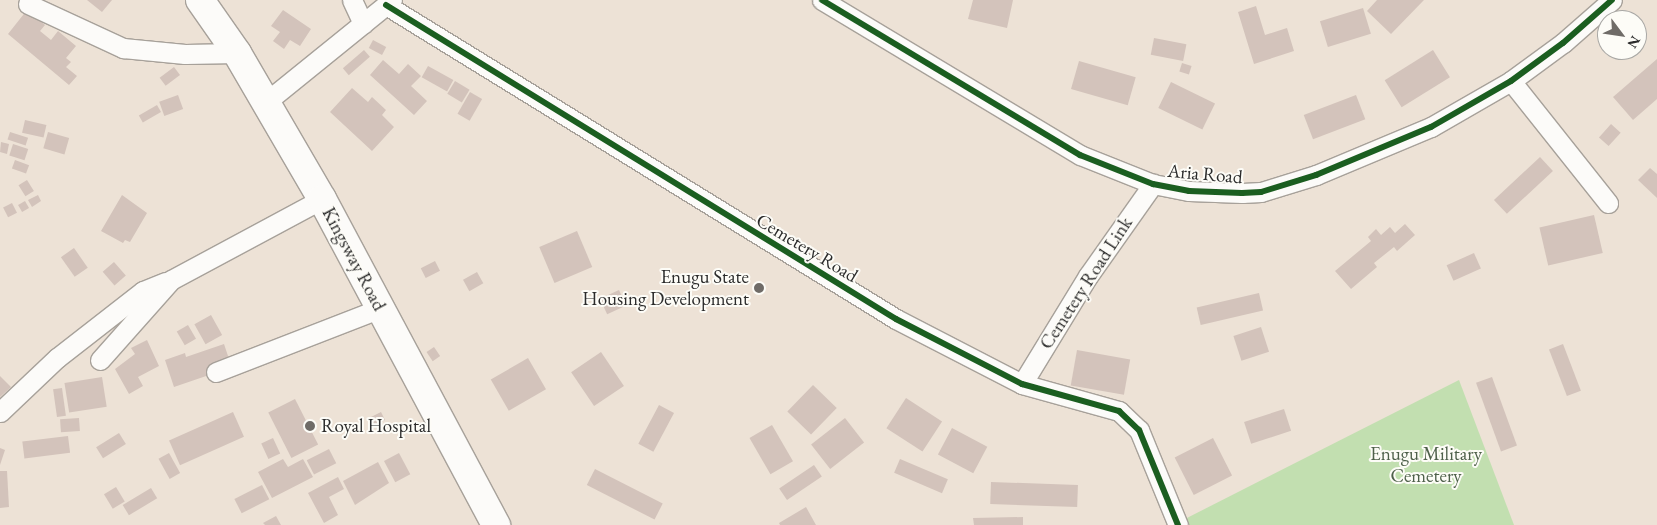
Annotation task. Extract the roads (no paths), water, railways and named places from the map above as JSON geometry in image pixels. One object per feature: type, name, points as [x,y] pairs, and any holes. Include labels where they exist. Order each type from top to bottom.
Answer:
[{"type":"main road","name":"Kingsway Road","points":[[200,0],[237,53],[322,199],[496,525]]},
{"type":"street","points":[[352,0],[363,24]]},
{"type":"street","name":"Aria Road","points":[[822,0],[1080,155],[1153,184],[1189,191],[1261,192],[1355,160],[1431,127],[1511,81],[1563,43],[1612,0]]},
{"type":"street","points":[[266,102],[389,3]]},
{"type":"street","name":"Cemetery Road","points":[[389,3],[896,319],[1022,384],[1119,411],[1128,417],[1139,430],[1178,525]]},
{"type":"street","points":[[28,4],[123,48],[185,54],[237,53]]},
{"type":"street","points":[[1511,81],[1608,203]]},
{"type":"street","name":"Cemetery Road Link","points":[[1022,384],[1088,276],[1153,184]]},
{"type":"street","points":[[0,412],[57,358],[144,291],[171,280],[322,199]]},
{"type":"street","points":[[100,360],[171,280]]},
{"type":"street","points":[[216,372],[381,308]]},
{"type":"place","name":"Enugu State Housing Development","points":[[759,288]]},
{"type":"place","name":"Royal Hospital","points":[[310,426]]},
{"type":"park label","name":"Enugu Military Cemetery","points":[[1426,465]]}]
